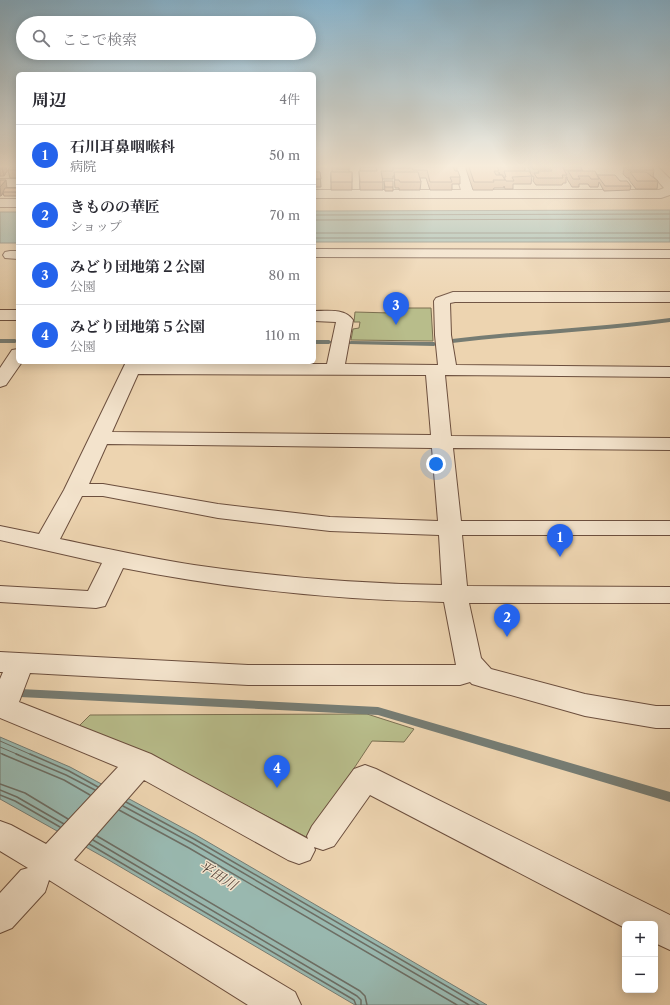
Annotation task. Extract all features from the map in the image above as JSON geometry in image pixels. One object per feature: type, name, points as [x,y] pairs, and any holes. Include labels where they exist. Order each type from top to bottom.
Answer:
[{"type":"street","points":[[316,253],[670,254]]},
{"type":"street","points":[[670,297],[453,297],[442,301],[443,335],[441,370],[441,442],[456,595],[468,662],[482,677],[584,705],[656,717],[670,717]]},
{"type":"street","points":[[0,315],[16,315]]},
{"type":"street","points":[[316,316],[338,316],[345,320],[335,369]]},
{"type":"street","points":[[2,375],[16,357]]},
{"type":"street","points":[[46,543],[75,490],[134,366],[670,372]]},
{"type":"street","points":[[99,438],[670,444]]},
{"type":"street","points":[[75,490],[103,490],[218,511],[330,524],[450,528],[670,528]]},
{"type":"street","points":[[0,533],[193,573],[273,583],[456,595],[670,595]]},
{"type":"street","points":[[0,594],[96,600],[116,558]]},
{"type":"street","points":[[474,669],[460,675],[10,676],[3,707],[134,770],[311,843],[365,778],[646,921]]},
{"type":"street","points":[[0,917],[134,770]]},
{"type":"street","points":[[0,835],[48,866],[282,1005]]},
{"type":"street","points":[[658,927],[670,933]]},
{"type":"green space","points":[[391,308],[431,308],[433,341],[351,340],[353,329],[359,328],[360,322],[354,322],[355,312],[391,313]]},
{"type":"green space","points":[[367,714],[414,729],[404,742],[372,741],[308,838],[174,767],[77,728],[90,715]]},
{"type":"water","points":[[0,214],[16,214],[16,243],[0,243]]},
{"type":"water","points":[[316,214],[670,214],[670,242],[316,242]]},
{"type":"water","name":"平田川","points":[[0,737],[70,767],[196,835],[487,1005],[355,1005],[107,859],[0,799]]},
{"type":"waterway","points":[[452,341],[507,335],[616,327],[670,320]]},
{"type":"waterway","points":[[0,341],[15,341]]},
{"type":"waterway","points":[[316,342],[329,342]]},
{"type":"waterway","points":[[351,343],[434,344]]},
{"type":"waterway","points":[[0,692],[378,711],[670,797]]},
{"type":"place","name":"みどり団地第２公園","points":[[396,325]]},
{"type":"place","name":"石川耳鼻咽喉科","points":[[560,557]]},
{"type":"place","name":"きものの華匠","points":[[507,637]]},
{"type":"place","name":"みどり団地第５公園","points":[[277,788]]}]
